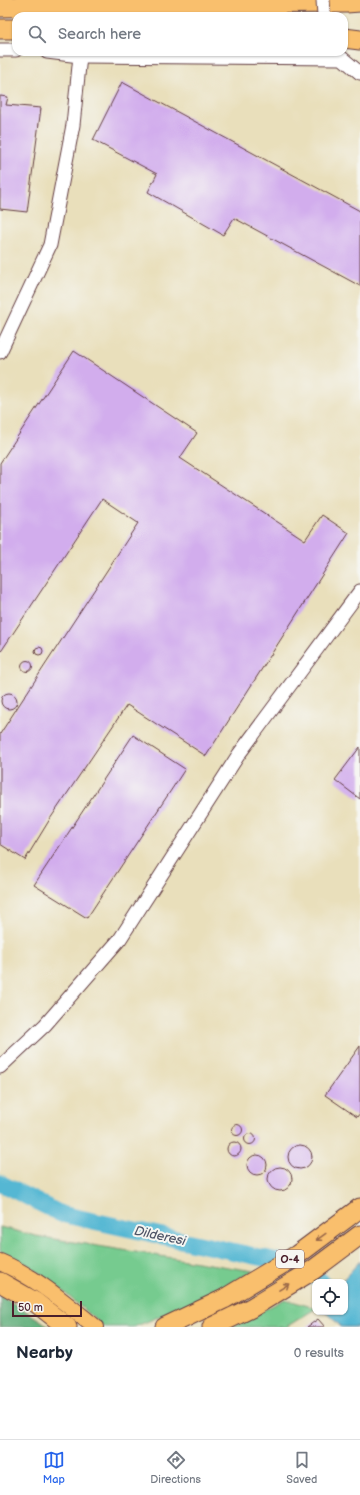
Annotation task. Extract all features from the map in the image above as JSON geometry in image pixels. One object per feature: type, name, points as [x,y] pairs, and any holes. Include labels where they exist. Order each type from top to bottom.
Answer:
[{"type":"highway","points":[[0,7],[360,2]]},
{"type":"highway","points":[[348,29],[360,28]]},
{"type":"highway","points":[[0,29],[12,29]]},
{"type":"highway","points":[[348,38],[360,40]]},
{"type":"highway","name":"O-4","points":[[165,1327],[224,1299],[297,1255],[356,1211]]},
{"type":"highway","name":"O-4","points":[[212,1327],[251,1308],[313,1270],[360,1235]]},
{"type":"highway","points":[[0,1282],[35,1302],[67,1327]]},
{"type":"highway","points":[[0,1290],[29,1307],[56,1327]]},
{"type":"main road","points":[[0,1262],[18,1270],[52,1292],[95,1327]]},
{"type":"street","points":[[323,0],[324,12]]},
{"type":"street","points":[[0,50],[12,50]]},
{"type":"street","points":[[0,352],[50,245],[73,125],[80,56]]},
{"type":"street","points":[[322,56],[342,58],[360,73]]},
{"type":"street","points":[[0,1067],[45,1025],[120,939],[239,754],[360,591]]},
{"type":"green space","points":[[0,1227],[36,1236],[253,1271],[190,1304],[134,1327],[104,1327],[55,1284],[28,1265],[0,1251]]},
{"type":"green space","points":[[0,1295],[43,1322],[49,1327],[0,1327]]},
{"type":"green space","points":[[285,1299],[312,1307],[312,1311],[286,1327],[231,1327]]},
{"type":"water","points":[[360,1261],[360,1327],[341,1327],[329,1315],[348,1315],[348,1279],[344,1279]]},
{"type":"building","points":[[122,82],[360,211],[360,286],[234,218],[223,235],[148,192],[157,174],[93,140]]},
{"type":"building","points":[[0,96],[8,97],[6,105],[41,108],[27,212],[0,209]]},
{"type":"building","points":[[74,351],[197,433],[180,458],[305,540],[322,515],[349,533],[206,756],[127,705],[50,819],[25,860],[0,844],[0,734],[138,523],[102,499],[0,653],[0,463]]},
{"type":"building","points":[[39,647],[42,648],[42,654],[39,655],[36,654],[35,651],[36,648]]},
{"type":"building","points":[[25,661],[29,661],[31,662],[31,670],[25,671],[22,668],[22,664]]},
{"type":"building","points":[[9,693],[16,698],[17,701],[12,708],[9,709],[2,704],[1,701],[6,694]]},
{"type":"building","points":[[133,735],[185,769],[87,918],[34,885]]},
{"type":"building","points":[[360,747],[360,799],[335,780]]},
{"type":"building","points":[[360,1046],[360,1113],[357,1117],[325,1095]]},
{"type":"building","points":[[235,1125],[239,1125],[241,1126],[241,1134],[235,1135],[232,1132],[232,1128]]},
{"type":"building","points":[[248,1134],[252,1134],[254,1135],[254,1143],[248,1144],[245,1141],[245,1137]]},
{"type":"building","points":[[231,1142],[237,1142],[241,1146],[241,1152],[237,1156],[231,1156],[227,1152],[227,1146]]},
{"type":"building","points":[[300,1145],[308,1149],[312,1157],[308,1165],[300,1169],[292,1165],[288,1157],[292,1149]]},
{"type":"building","points":[[257,1155],[264,1158],[267,1165],[264,1172],[257,1175],[250,1172],[247,1165],[250,1158]]},
{"type":"building","points":[[280,1167],[288,1171],[292,1179],[288,1187],[280,1191],[272,1187],[268,1179],[272,1171]]},
{"type":"building","points":[[318,1319],[325,1327],[307,1327]]},
{"type":"waterway","name":"Dilderesi","points":[[0,1183],[61,1214],[296,1265],[317,1279]]}]
